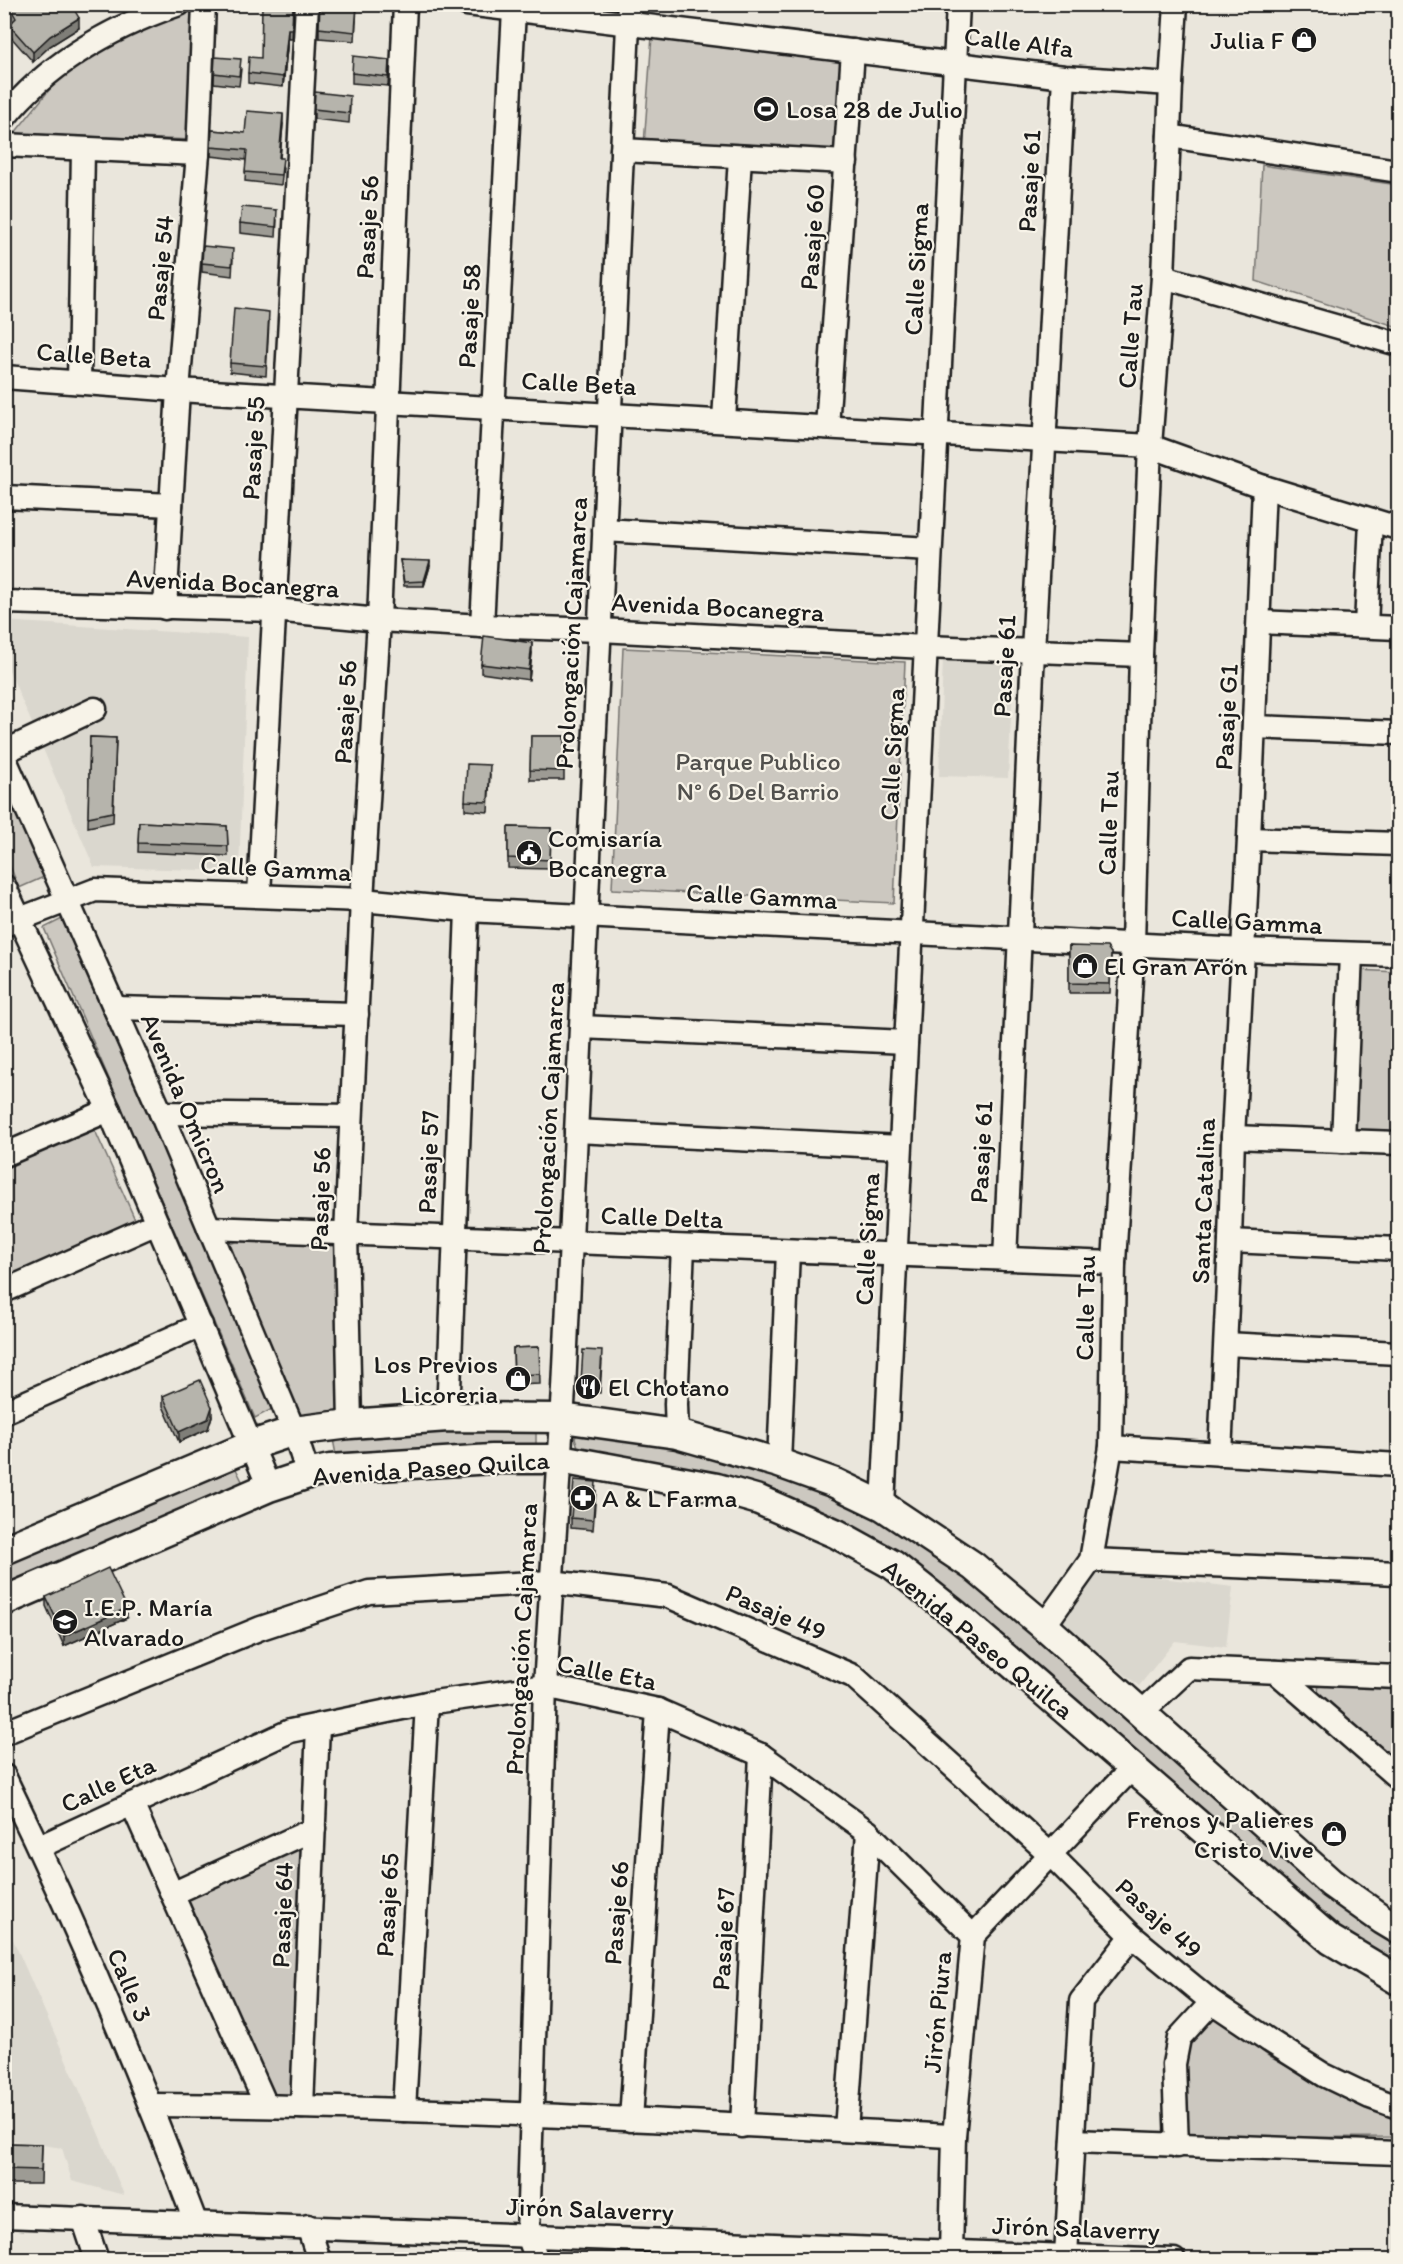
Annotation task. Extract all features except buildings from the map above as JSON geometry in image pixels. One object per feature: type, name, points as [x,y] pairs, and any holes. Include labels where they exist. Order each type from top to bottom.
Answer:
[{"type":"main road","name":"Avenida Paseo Quilca","points":[[4,1550],[252,1445],[294,1431],[350,1424],[448,1417],[562,1418],[676,1434],[779,1463],[835,1483],[883,1506],[973,1566],[1044,1626],[1331,1883],[1398,1929]]},
{"type":"main road","name":"Avenida Paseo Quilca","points":[[4,1601],[269,1487],[330,1469],[481,1460],[560,1459],[717,1488],[759,1500],[837,1534],[893,1565],[956,1615],[1331,1940],[1398,1980]]},
{"type":"street","points":[[4,118],[44,76],[67,58],[124,26],[179,4]]},
{"type":"street","name":"Pasaje 54","points":[[165,608],[178,390],[198,154],[204,4]]},
{"type":"street","name":"Pasaje 55","points":[[259,895],[306,4]]},
{"type":"street","name":"Pasaje 56","points":[[350,1424],[346,1233],[362,900],[379,620],[405,4]]},
{"type":"street","name":"Calle Alfa","points":[[467,4],[514,10],[629,14],[853,51],[1064,76],[1171,84]]},
{"type":"street","name":"Calle Sigma","points":[[883,1506],[958,4]]},
{"type":"street","name":"Calle Tau","points":[[1044,1626],[1091,1560],[1111,1447],[1113,1263],[1133,944],[1141,656],[1150,446],[1164,277],[1176,4]]},
{"type":"street","name":"Pasaje 58","points":[[482,626],[514,10]]},
{"type":"street","name":"Prolongación Cajamarca","points":[[528,2235],[545,1686],[571,1242],[629,14]]},
{"type":"street","name":"Pasaje 60","points":[[827,427],[853,51]]},
{"type":"street","name":"Pasaje 61","points":[[1005,1259],[1033,651],[1064,76]]},
{"type":"street","points":[[1169,136],[1398,171]]},
{"type":"street","points":[[4,145],[198,154]]},
{"type":"street","points":[[79,382],[82,150]]},
{"type":"street","points":[[622,150],[846,162]]},
{"type":"street","points":[[724,420],[740,157]]},
{"type":"street","points":[[1164,277],[1398,344]]},
{"type":"street","name":"Calle Beta","points":[[4,377],[178,390],[284,394],[1150,446],[1264,487],[1398,528]]},
{"type":"street","name":"Pasaje G1","points":[[1243,950],[1264,487]]},
{"type":"street","points":[[4,496],[171,505]]},
{"type":"street","points":[[1366,626],[1371,520]]},
{"type":"street","points":[[604,530],[930,549]]},
{"type":"street","name":"Avenida Bocanegra","points":[[4,602],[274,610],[379,620],[482,626],[1141,656]]},
{"type":"street","points":[[1259,622],[1398,628]]},
{"type":"street","points":[[4,752],[95,709]]},
{"type":"street","points":[[1254,727],[1398,733]]},
{"type":"street","name":"Avenida Omicron","points":[[4,757],[161,1113],[294,1431],[308,1474]]},
{"type":"street","points":[[1249,839],[1398,844]]},
{"type":"street","points":[[4,886],[12,922],[109,1110],[269,1487]]},
{"type":"street","name":"Calle Gamma","points":[[12,922],[94,890],[362,900],[467,910],[1243,950],[1398,955]]},
{"type":"street","name":"Pasaje 57","points":[[448,1417],[467,910]]},
{"type":"street","name":"Santa Catalina","points":[[1220,1454],[1243,950]]},
{"type":"street","points":[[1343,1141],[1351,954]]},
{"type":"street","points":[[115,1008],[357,1014]]},
{"type":"street","points":[[580,1027],[906,1042]]},
{"type":"street","points":[[4,1155],[109,1110]]},
{"type":"street","points":[[161,1113],[351,1116]]},
{"type":"street","points":[[576,1131],[900,1147]]},
{"type":"street","points":[[1233,1137],[1398,1143]]},
{"type":"street","points":[[4,1291],[157,1223]]},
{"type":"street","name":"Calle Delta","points":[[209,1228],[1113,1263]]},
{"type":"street","points":[[1230,1241],[1398,1249]]},
{"type":"street","points":[[676,1434],[683,1247]]},
{"type":"street","points":[[779,1463],[788,1251]]},
{"type":"street","points":[[4,1412],[201,1325]]},
{"type":"street","points":[[1226,1344],[1398,1353]]},
{"type":"street","points":[[1111,1447],[1398,1465]]},
{"type":"street","points":[[1091,1560],[1398,1573]]},
{"type":"street","name":"Pasaje 49","points":[[4,1733],[261,1628],[369,1592],[551,1582],[668,1596],[853,1676],[1051,1855],[1132,1936],[1212,2002],[1269,2042],[1324,2075],[1370,2097],[1398,2107]]},
{"type":"street","points":[[1142,1713],[1189,1668],[1398,1677]]},
{"type":"street","points":[[1276,1672],[1398,1778]]},
{"type":"street","name":"Calle Eta","points":[[39,1847],[290,1731],[427,1703],[545,1686],[658,1710],[761,1755],[868,1832],[973,1936]]},
{"type":"street","name":"Pasaje 65","points":[[404,2110],[427,1703]]},
{"type":"street","name":"Pasaje 66","points":[[631,2120],[658,1710]]},
{"type":"street","name":"Pasaje 64","points":[[303,2107],[318,1726]]},
{"type":"street","name":"Pasaje 67","points":[[742,2126],[761,1755]]},
{"type":"street","name":"Jirón Piura","points":[[951,2252],[954,2136],[973,1936],[1132,1768]]},
{"type":"street","name":"Calle 3","points":[[4,1776],[39,1847],[151,2105],[195,2222]]},
{"type":"street","points":[[132,1804],[266,2105]]},
{"type":"street","points":[[172,1894],[314,1829]]},
{"type":"street","points":[[846,2130],[868,1832]]},
{"type":"street","points":[[1066,2255],[1082,2001],[1132,1936]]},
{"type":"street","points":[[1177,2146],[1174,2064],[1179,2038],[1212,2002]]},
{"type":"street","points":[[151,2105],[266,2105],[404,2110],[954,2136]]},
{"type":"street","points":[[1073,2141],[1398,2153]]},
{"type":"street","name":"Jirón Salaverry","points":[[4,2216],[528,2235],[766,2252],[951,2252],[987,2256],[1066,2255],[1174,2259]]},
{"type":"street","points":[[83,2218],[97,2259]]},
{"type":"street","points":[[308,2226],[319,2259]]},
{"type":"street","points":[[528,2235],[537,2259]]},
{"type":"shaded area","points":[[4,621],[248,637],[239,871],[94,867],[5,661]]},
{"type":"shaded area","points":[[943,657],[1014,660],[1008,778],[939,776]]},
{"type":"shaded area","points":[[1098,1570],[1233,1587],[1226,1647],[1175,1641],[1139,1686],[1058,1620]]},
{"type":"shaded area","points":[[4,1919],[124,2195],[72,2181],[62,2148],[5,2139]]},
{"type":"green space","points":[[193,6],[195,140],[14,134],[53,85],[75,66],[158,19]]},
{"type":"green space","points":[[652,36],[845,59],[840,154],[644,145]]},
{"type":"green space","points":[[1262,165],[1398,185],[1398,327],[1256,281]]},
{"type":"green space","name":"Parque Publico N° 6 Del Barrio","points":[[623,648],[905,662],[894,903],[612,889]]},
{"type":"green space","points":[[4,782],[46,876],[19,888],[5,854]]},
{"type":"green space","points":[[62,919],[276,1407],[255,1418],[44,928]]},
{"type":"green space","points":[[1357,970],[1398,972],[1398,1140],[1348,1138]]},
{"type":"green space","points":[[93,1126],[137,1224],[5,1284],[4,1165]]},
{"type":"green space","points":[[247,1237],[345,1240],[346,1412],[300,1418],[230,1244]]},
{"type":"green space","points":[[536,1425],[536,1447],[337,1460],[332,1434]]},
{"type":"green space","points":[[580,1429],[691,1447],[826,1487],[901,1528],[962,1574],[1331,1896],[1398,1941],[1398,1967],[1330,1927],[900,1554],[579,1450],[575,1438]]},
{"type":"green space","points":[[235,1467],[245,1487],[5,1594],[5,1565]]},
{"type":"green space","points":[[1319,1681],[1398,1684],[1398,1767],[1318,1695]]},
{"type":"green space","points":[[308,1844],[295,2098],[275,2099],[186,1896]]},
{"type":"green space","points":[[1214,2014],[1270,2057],[1323,2086],[1398,2121],[1398,2137],[1186,2138],[1185,2044]]},
{"type":"place","name":"Julia F","points":[[1304,40]]},
{"type":"place","name":"Losa 28 de Julio","points":[[766,109]]},
{"type":"place","name":"Comisaría Bocanegra","points":[[529,853]]},
{"type":"place","name":"El Gran Arón","points":[[1085,966]]},
{"type":"place","name":"Los Previos Licoreria","points":[[518,1379]]},
{"type":"place","name":"El Chotano","points":[[588,1387]]},
{"type":"place","name":"A & L Farma","points":[[583,1498]]},
{"type":"place","name":"I.E.P. María Alvarado","points":[[65,1622]]},
{"type":"place","name":"Frenos y Palieres Cristo Vive","points":[[1334,1834]]}]
